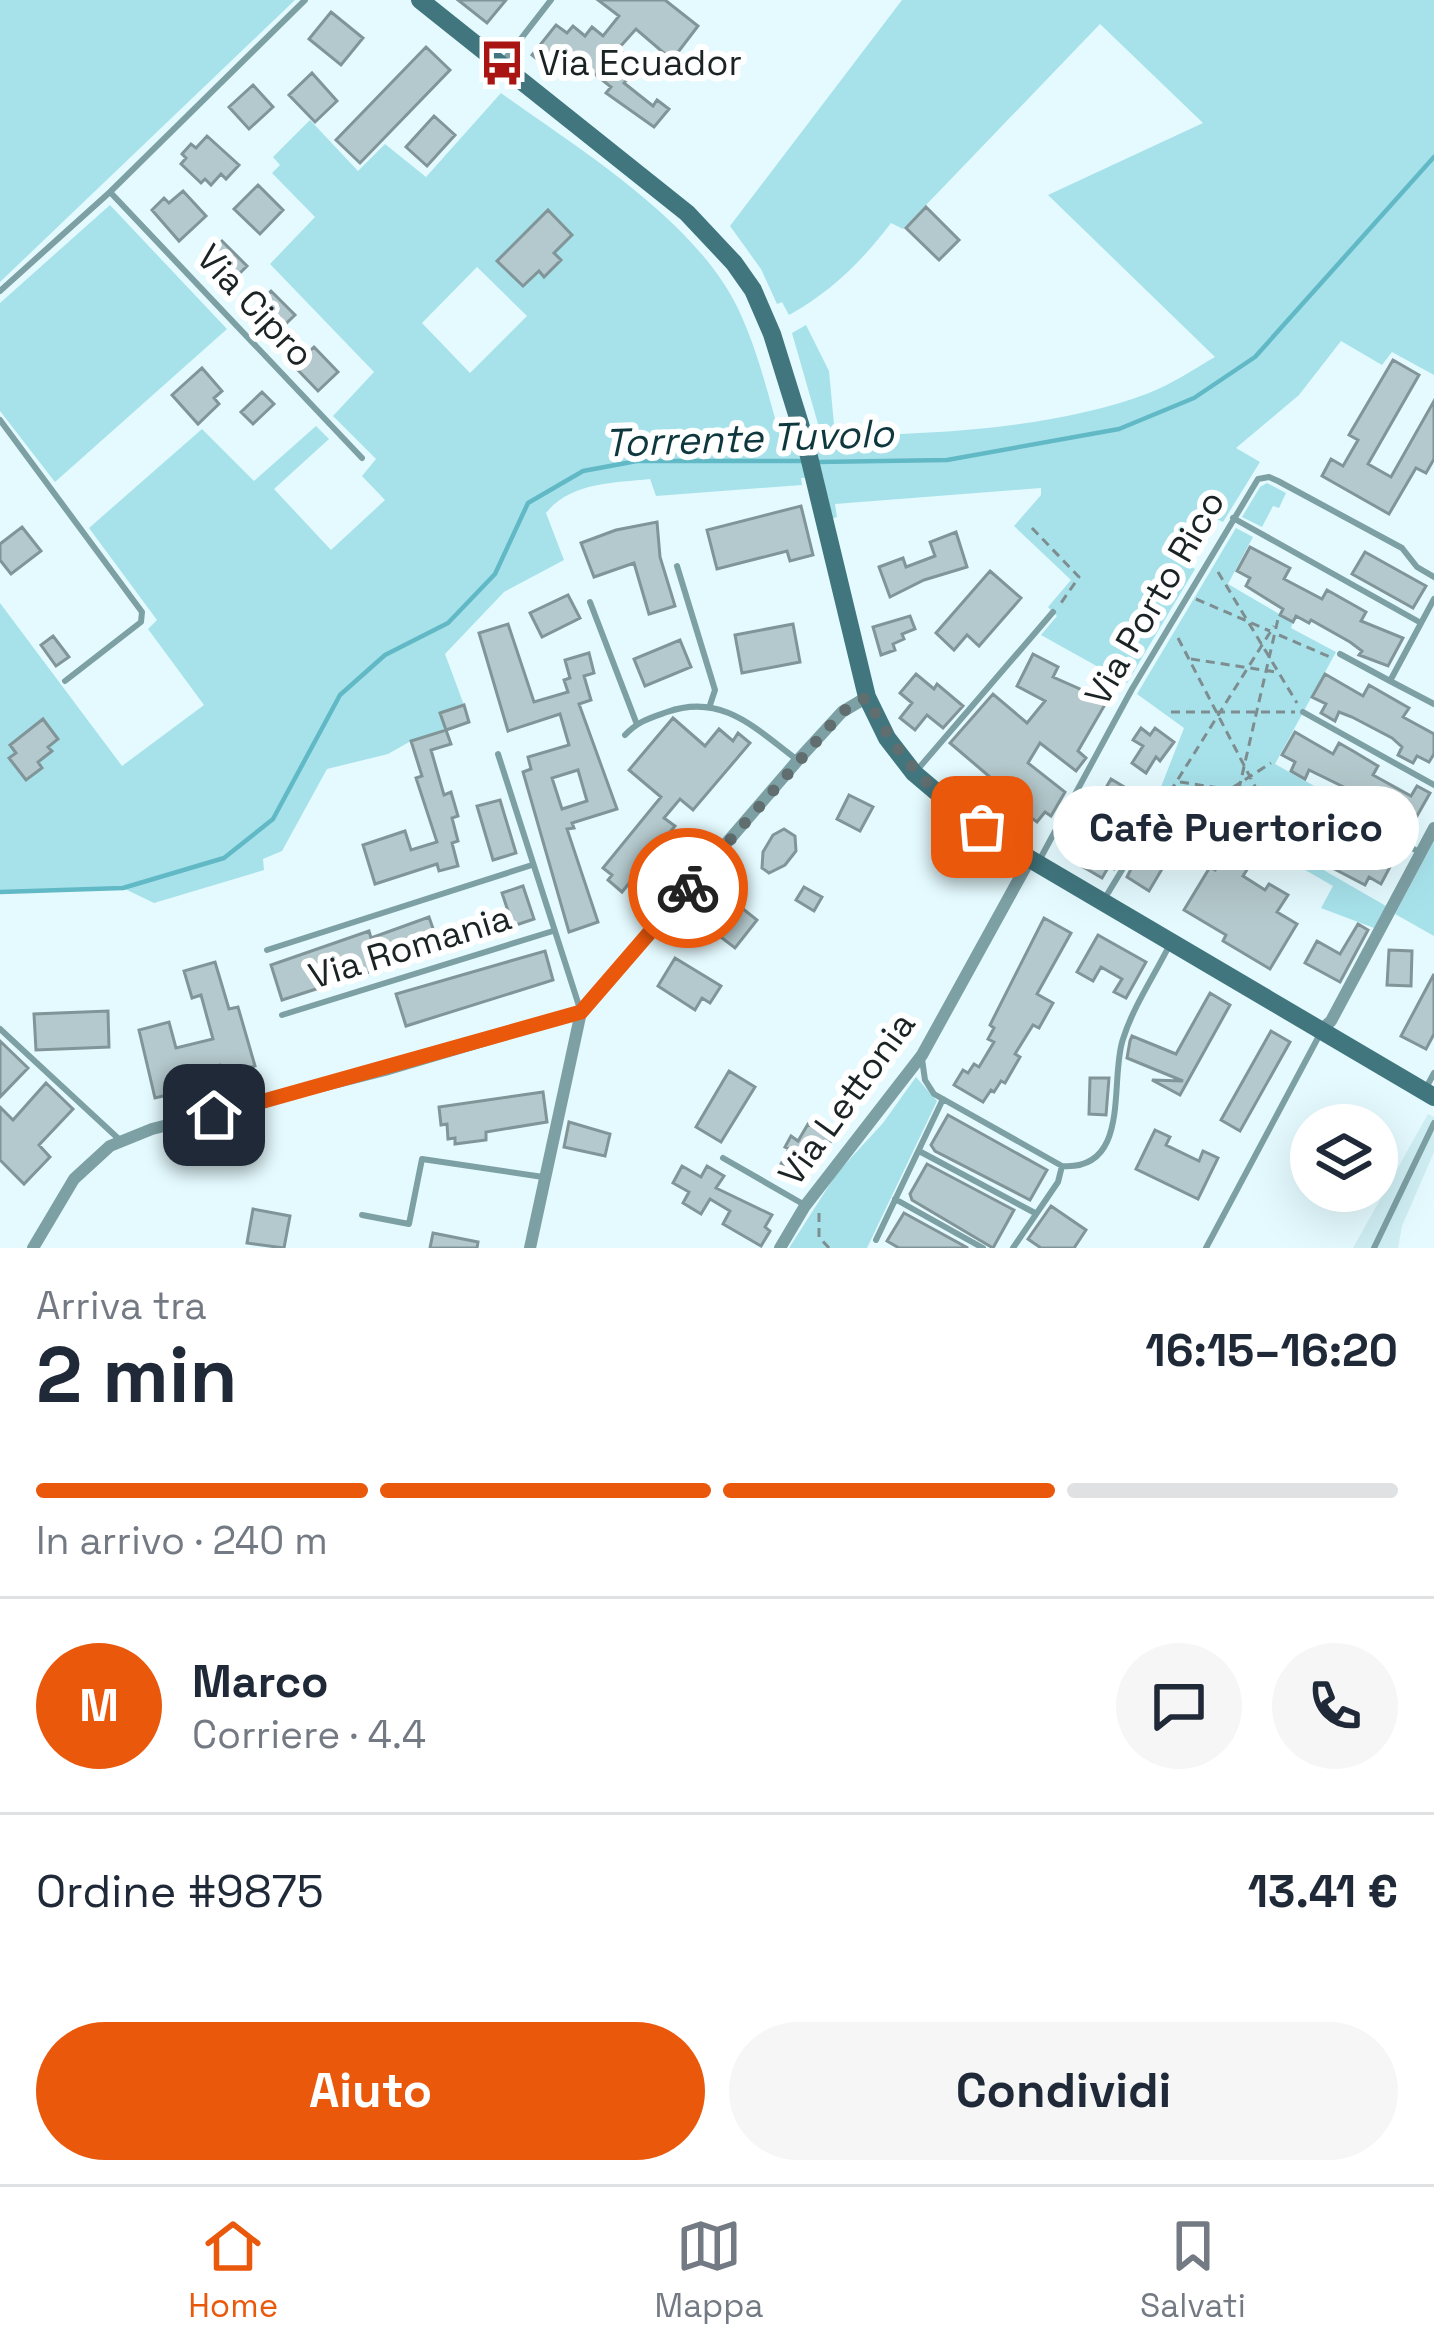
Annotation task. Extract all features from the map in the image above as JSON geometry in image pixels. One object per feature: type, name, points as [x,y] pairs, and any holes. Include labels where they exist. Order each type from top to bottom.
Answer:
[{"type":"street","points":[[420,0],[687,213],[753,290],[805,440],[867,697],[887,738],[914,773],[960,812],[1033,861],[1322,1030],[1431,1087]]},
{"type":"street","points":[[530,1248],[581,1012],[798,760],[842,712],[867,697]]},
{"type":"street","points":[[1322,1030],[1434,829]]},
{"type":"street","name":"Via Lettonia","points":[[780,1248],[922,1055],[1033,861]]},
{"type":"street","points":[[33,1248],[74,1180],[110,1146],[152,1129],[385,1070],[581,1012]]},
{"type":"lane","points":[[0,291],[110,192],[305,0]]},
{"type":"lane","points":[[502,63],[551,0]]},
{"type":"lane","name":"Via Cipro","points":[[110,192],[362,458]]},
{"type":"lane","points":[[0,421],[142,612],[141,622],[65,681]]},
{"type":"lane","name":"Via Porto Rico","points":[[1033,861],[1258,479],[1269,477],[1402,548],[1417,567],[1434,577]]},
{"type":"lane","points":[[1233,518],[1421,622]]},
{"type":"lane","points":[[677,566],[715,690],[710,705]]},
{"type":"lane","points":[[1390,681],[1434,599]]},
{"type":"lane","points":[[590,602],[636,722]]},
{"type":"lane","points":[[914,773],[1053,612]]},
{"type":"lane","points":[[1336,656],[1434,704]]},
{"type":"lane","points":[[626,735],[636,722],[687,705],[710,705],[738,715],[798,760]]},
{"type":"lane","points":[[1303,712],[1434,785]]},
{"type":"lane","points":[[498,754],[581,1012]]},
{"type":"lane","points":[[1339,806],[1420,854]]},
{"type":"lane","points":[[1102,902],[1128,860]]},
{"type":"lane","name":"Via Romania","points":[[267,950],[532,865]]},
{"type":"lane","name":"Via Romania","points":[[282,1015],[553,931]]},
{"type":"lane","points":[[922,1055],[925,1080],[943,1099],[1062,1166],[1089,1162],[1111,1133],[1124,1033],[1171,943]]},
{"type":"lane","points":[[0,1029],[121,1142]]},
{"type":"lane","points":[[1206,1248],[1322,1030]]},
{"type":"lane","points":[[876,1240],[943,1099]]},
{"type":"lane","points":[[1374,1248],[1434,1123]]},
{"type":"lane","points":[[919,1151],[1035,1214]]},
{"type":"lane","points":[[723,1158],[812,1206]]},
{"type":"lane","points":[[362,1215],[409,1223],[422,1159],[545,1178]]},
{"type":"lane","points":[[1013,1248],[1058,1182],[1062,1166]]},
{"type":"lane","points":[[895,1199],[983,1248]]},
{"type":"path","points":[[1032,528],[1079,577],[1053,612]]},
{"type":"path","points":[[1214,566],[1303,712]]},
{"type":"path","points":[[1194,598],[1336,656]]},
{"type":"path","points":[[1174,631],[1288,850]]},
{"type":"path","points":[[1170,791],[1273,632]]},
{"type":"path","points":[[1232,819],[1273,632]]},
{"type":"path","points":[[1189,658],[1278,672]]},
{"type":"path","points":[[1171,712],[1303,712]]},
{"type":"path","points":[[1207,804],[1271,763]]},
{"type":"path","points":[[1177,781],[1339,806]]},
{"type":"path","points":[[812,1206],[817,1230],[829,1248]]},
{"type":"shaded area","points":[[0,0],[295,0],[0,282]]},
{"type":"shaded area","points":[[902,0],[1434,0],[1434,375],[1392,352],[1382,365],[1341,341],[1299,395],[1236,448],[1260,462],[1223,522],[1212,517],[1185,562],[1195,569],[1127,683],[1041,635],[1057,616],[1048,607],[1071,580],[1014,526],[1041,495],[1041,488],[835,504],[837,517],[831,519],[823,477],[801,478],[802,485],[656,496],[650,479],[594,486],[568,495],[546,513],[564,560],[504,592],[445,654],[464,705],[441,713],[446,730],[388,754],[327,769],[282,851],[263,859],[264,870],[154,903],[123,888],[0,892],[0,603],[122,766],[204,705],[148,629],[157,620],[89,528],[202,429],[254,481],[316,426],[329,439],[274,489],[331,550],[385,500],[362,476],[376,459],[333,416],[374,372],[270,264],[315,217],[272,173],[280,165],[273,157],[310,120],[358,171],[385,144],[426,177],[501,93],[636,191],[698,250],[741,315],[783,446],[824,445],[792,333],[806,325],[829,371],[835,435],[953,431],[1075,414],[1149,393],[1215,357],[1048,195],[1203,123],[1100,24],[903,229],[891,223],[845,275],[789,315],[782,302],[777,304],[761,269],[730,226]],"holes":[[[477,267],[527,316],[470,373],[422,323]]]},
{"type":"shaded area","points":[[110,205],[227,329],[55,482],[0,411],[0,303]]},
{"type":"shaded area","points":[[1267,483],[1286,493],[1262,527],[1242,517]]},
{"type":"shaded area","points":[[1236,528],[1253,537],[1228,584],[1293,622],[1291,628],[1336,652],[1275,764],[1341,801],[1308,861],[1386,906],[1374,928],[1321,908],[1333,886],[1161,787],[1184,728],[1137,694]]},
{"type":"shaded area","points":[[1434,841],[1434,936],[1395,914]]},
{"type":"shaded area","points":[[916,1077],[937,1101],[867,1248],[789,1248],[837,1173],[883,1123]]},
{"type":"shaded area","points":[[1428,1114],[1434,1117],[1434,1152],[1402,1226],[1398,1248],[1353,1248],[1373,1212],[1398,1212],[1398,1168]]},
{"type":"building","points":[[458,0],[506,0],[487,23]]},
{"type":"building","points":[[598,0],[665,0],[698,26],[672,60],[636,29],[618,49],[630,59],[624,67],[632,73],[624,83],[653,106],[657,100],[669,109],[654,127],[606,93],[611,87],[575,58],[567,67],[555,57],[547,67],[532,55],[556,25],[567,33],[573,26],[585,36],[592,27],[603,36],[619,16]]},
{"type":"building","points":[[331,12],[363,38],[341,65],[309,39]]},
{"type":"building","points":[[426,47],[450,70],[360,163],[336,140]]},
{"type":"building","points":[[312,73],[337,101],[315,122],[289,95]]},
{"type":"building","points":[[253,85],[273,107],[249,129],[229,107]]},
{"type":"building","points":[[434,116],[455,135],[427,166],[406,147]]},
{"type":"building","points":[[207,136],[239,165],[226,179],[221,174],[211,185],[205,179],[201,183],[181,164],[191,144],[196,148]]},
{"type":"building","points":[[258,185],[283,210],[260,234],[234,209]]},
{"type":"building","points":[[183,191],[206,216],[179,241],[152,210],[164,198],[169,203]]},
{"type":"building","points":[[926,207],[959,240],[939,260],[906,228]]},
{"type":"building","points":[[548,210],[572,235],[554,253],[561,260],[544,277],[539,271],[523,286],[497,261]]},
{"type":"building","points":[[222,241],[247,266],[224,289],[199,264]]},
{"type":"building","points":[[271,291],[295,315],[273,336],[249,313]]},
{"type":"building","points":[[314,347],[338,372],[318,391],[294,366]]},
{"type":"building","points":[[1393,360],[1419,375],[1368,464],[1391,477],[1434,401],[1434,459],[1426,473],[1416,468],[1389,514],[1322,476],[1331,459],[1343,466],[1358,440],[1349,435]]},
{"type":"building","points":[[202,368],[222,391],[214,398],[219,404],[198,424],[172,395]]},
{"type":"building","points":[[262,392],[274,404],[253,424],[241,412]]},
{"type":"building","points":[[801,506],[813,555],[790,561],[787,551],[717,569],[707,530]]},
{"type":"building","points":[[657,522],[660,557],[675,606],[649,614],[634,563],[594,577],[581,543]]},
{"type":"building","points":[[22,527],[41,551],[11,574],[0,560],[0,544]]},
{"type":"building","points":[[956,532],[967,567],[890,597],[879,567],[903,558],[906,567],[935,556],[930,542]]},
{"type":"building","points":[[1250,547],[1290,568],[1284,579],[1322,599],[1327,590],[1366,612],[1361,621],[1403,638],[1388,666],[1359,655],[1362,651],[1350,642],[1311,620],[1296,616],[1293,622],[1280,615],[1283,609],[1246,586],[1250,578],[1237,571]]},
{"type":"building","points":[[1365,552],[1426,586],[1413,608],[1352,574]]},
{"type":"building","points":[[990,571],[1021,598],[979,646],[967,635],[954,650],[936,633]]},
{"type":"building","points":[[568,595],[580,618],[542,637],[530,613]]},
{"type":"building","points":[[910,616],[915,629],[902,634],[904,639],[893,644],[895,650],[881,655],[873,627]]},
{"type":"building","points":[[508,624],[534,702],[568,692],[565,660],[589,653],[594,673],[584,676],[591,700],[579,704],[617,809],[572,823],[574,828],[567,829],[598,922],[569,932],[523,772],[531,769],[528,757],[569,745],[560,714],[508,731],[479,633]],"holes":[[[578,770],[587,801],[562,809],[552,778]]]},
{"type":"building","points":[[793,624],[800,662],[742,673],[735,635]]},
{"type":"building","points":[[53,636],[69,657],[56,666],[41,645]]},
{"type":"building","points":[[680,640],[691,667],[645,686],[634,659]]},
{"type":"building","points":[[1033,654],[1058,667],[1053,677],[1107,701],[1078,751],[1086,758],[1076,771],[1040,743],[1028,763],[1065,792],[1051,816],[1045,812],[1037,822],[992,789],[997,783],[950,743],[993,694],[1027,723],[1045,701],[1017,686]]},
{"type":"building","points":[[916,674],[963,706],[943,728],[927,715],[915,730],[900,718],[912,703],[900,693]]},
{"type":"building","points":[[1325,674],[1363,696],[1369,685],[1409,708],[1403,717],[1434,734],[1429,762],[1417,756],[1413,763],[1398,755],[1402,747],[1392,738],[1352,717],[1339,712],[1335,721],[1321,713],[1326,704],[1312,697]]},
{"type":"building","points":[[464,705],[469,722],[446,730],[440,713]]},
{"type":"building","points":[[673,718],[705,746],[719,729],[733,741],[738,733],[750,743],[693,810],[680,799],[664,818],[675,826],[622,892],[603,868],[661,797],[629,770]]},
{"type":"building","points":[[43,719],[58,739],[38,762],[42,768],[26,780],[9,758],[16,753],[10,745]]},
{"type":"building","points":[[1141,728],[1150,735],[1155,728],[1174,742],[1146,773],[1132,763],[1143,746],[1133,740]]},
{"type":"building","points":[[446,730],[451,744],[431,750],[444,795],[451,792],[458,816],[452,818],[458,841],[452,843],[458,866],[439,871],[437,864],[375,884],[363,845],[405,831],[411,850],[437,842],[416,778],[422,776],[411,741]]},
{"type":"building","points":[[1295,732],[1333,754],[1339,743],[1378,766],[1373,775],[1411,796],[1417,786],[1430,793],[1417,816],[1405,809],[1399,820],[1387,814],[1383,821],[1368,813],[1372,805],[1362,796],[1309,770],[1305,779],[1291,771],[1295,762],[1282,755]]},
{"type":"building","points":[[1111,779],[1151,803],[1125,846],[1162,869],[1149,891],[1127,877],[1135,861],[1131,853],[1123,854],[1114,869],[1109,866],[1102,878],[1073,861],[1091,831],[1102,807],[1097,803]]},
{"type":"building","points":[[849,795],[873,807],[860,831],[837,819]]},
{"type":"building","points":[[500,800],[516,853],[493,860],[477,806]]},
{"type":"building","points":[[1181,821],[1204,836],[1182,863],[1162,850]]},
{"type":"building","points":[[1329,826],[1392,863],[1381,884],[1369,877],[1365,885],[1325,864],[1328,857],[1315,850]]},
{"type":"building","points":[[784,829],[795,836],[796,851],[785,865],[769,873],[762,868],[763,852],[773,835]]},
{"type":"building","points":[[1228,856],[1248,868],[1243,876],[1265,890],[1269,884],[1288,895],[1277,912],[1297,924],[1270,969],[1184,910],[1210,867],[1215,870]]},
{"type":"building","points":[[523,886],[534,919],[513,926],[502,893]]},
{"type":"building","points":[[804,887],[822,897],[814,911],[796,900]]},
{"type":"building","points":[[718,889],[757,920],[735,948],[696,918]]},
{"type":"building","points":[[429,917],[440,949],[282,1000],[271,965],[369,931],[371,938]]},
{"type":"building","points":[[1044,918],[1071,933],[1037,994],[1053,1003],[1039,1028],[1033,1025],[1015,1054],[1020,1057],[1005,1083],[1001,1081],[983,1102],[954,1085],[963,1070],[968,1073],[974,1064],[979,1067],[994,1042],[988,1039],[994,1028],[990,1025]]},
{"type":"building","points":[[1358,924],[1368,930],[1340,982],[1305,963],[1317,941],[1340,954]]},
{"type":"building","points":[[1098,935],[1146,962],[1126,998],[1114,992],[1122,979],[1101,967],[1093,981],[1077,972]]},
{"type":"building","points":[[1389,950],[1412,951],[1411,986],[1387,985]]},
{"type":"building","points":[[545,951],[553,980],[406,1026],[396,994]]},
{"type":"building","points":[[675,958],[721,986],[710,1003],[702,998],[695,1010],[658,986]]},
{"type":"building","points":[[215,962],[229,1009],[238,1007],[255,1066],[223,1075],[220,1065],[180,1075],[184,1091],[155,1098],[139,1030],[169,1022],[176,1048],[213,1039],[201,995],[192,998],[184,971]]},
{"type":"building","points":[[1434,974],[1434,1034],[1426,1049],[1401,1036]]},
{"type":"building","points":[[1210,993],[1230,1005],[1180,1095],[1152,1080],[1183,1081],[1127,1058],[1130,1041],[1132,1036],[1176,1054]]},
{"type":"building","points":[[108,1011],[109,1047],[36,1050],[34,1014]]},
{"type":"building","points":[[1271,1031],[1290,1042],[1240,1131],[1221,1120]]},
{"type":"building","points":[[0,1041],[28,1068],[0,1097]]},
{"type":"building","points":[[729,1071],[755,1087],[721,1142],[696,1127]]},
{"type":"building","points":[[1090,1078],[1109,1078],[1106,1115],[1089,1114]]},
{"type":"building","points":[[46,1083],[73,1109],[39,1145],[50,1157],[24,1184],[0,1160],[0,1107],[13,1120]]},
{"type":"building","points":[[543,1092],[547,1122],[486,1132],[486,1140],[455,1144],[455,1138],[448,1139],[447,1124],[441,1125],[439,1107]]},
{"type":"building","points":[[948,1115],[1047,1170],[1030,1200],[935,1151],[931,1145]]},
{"type":"building","points":[[569,1122],[610,1134],[605,1156],[564,1147]]},
{"type":"building","points":[[808,1124],[832,1139],[818,1163],[814,1160],[808,1171],[798,1165],[795,1172],[781,1164],[789,1149],[785,1147],[791,1136],[798,1141]]},
{"type":"building","points":[[1155,1130],[1170,1137],[1166,1145],[1199,1161],[1203,1151],[1218,1158],[1198,1199],[1136,1169]]},
{"type":"building","points":[[927,1164],[1014,1210],[993,1248],[912,1200],[910,1194]]},
{"type":"building","points":[[682,1166],[701,1177],[707,1166],[724,1176],[716,1188],[772,1215],[761,1246],[723,1224],[730,1211],[710,1199],[701,1214],[683,1203],[689,1192],[673,1183]]},
{"type":"building","points":[[1051,1206],[1086,1230],[1074,1248],[1041,1248],[1028,1239]]},
{"type":"building","points":[[253,1209],[290,1216],[284,1248],[247,1243]]},
{"type":"building","points":[[904,1213],[968,1248],[899,1248],[887,1241]]},
{"type":"building","points":[[433,1233],[478,1242],[477,1248],[430,1248]]},
{"type":"waterway","name":"Torrente Tuvolo","points":[[817,462],[947,460],[1119,429],[1194,398],[1255,357],[1434,157]]},
{"type":"waterway","name":"Torrente Tuvolo","points":[[0,892],[123,888],[224,858],[273,819],[340,695],[385,655],[448,623],[495,574],[528,503],[583,471],[637,461],[805,461]]},
{"type":"way so far","points":[[688,888],[842,712],[867,697],[887,738],[914,773],[982,827]]},
{"type":"place","name":"Via Ecuador","points":[[502,63]]},
{"type":"place","name":"Cafè Puertorico","points":[[982,827]]},
{"type":"route","points":[[214,1115],[581,1012],[688,888]]}]
